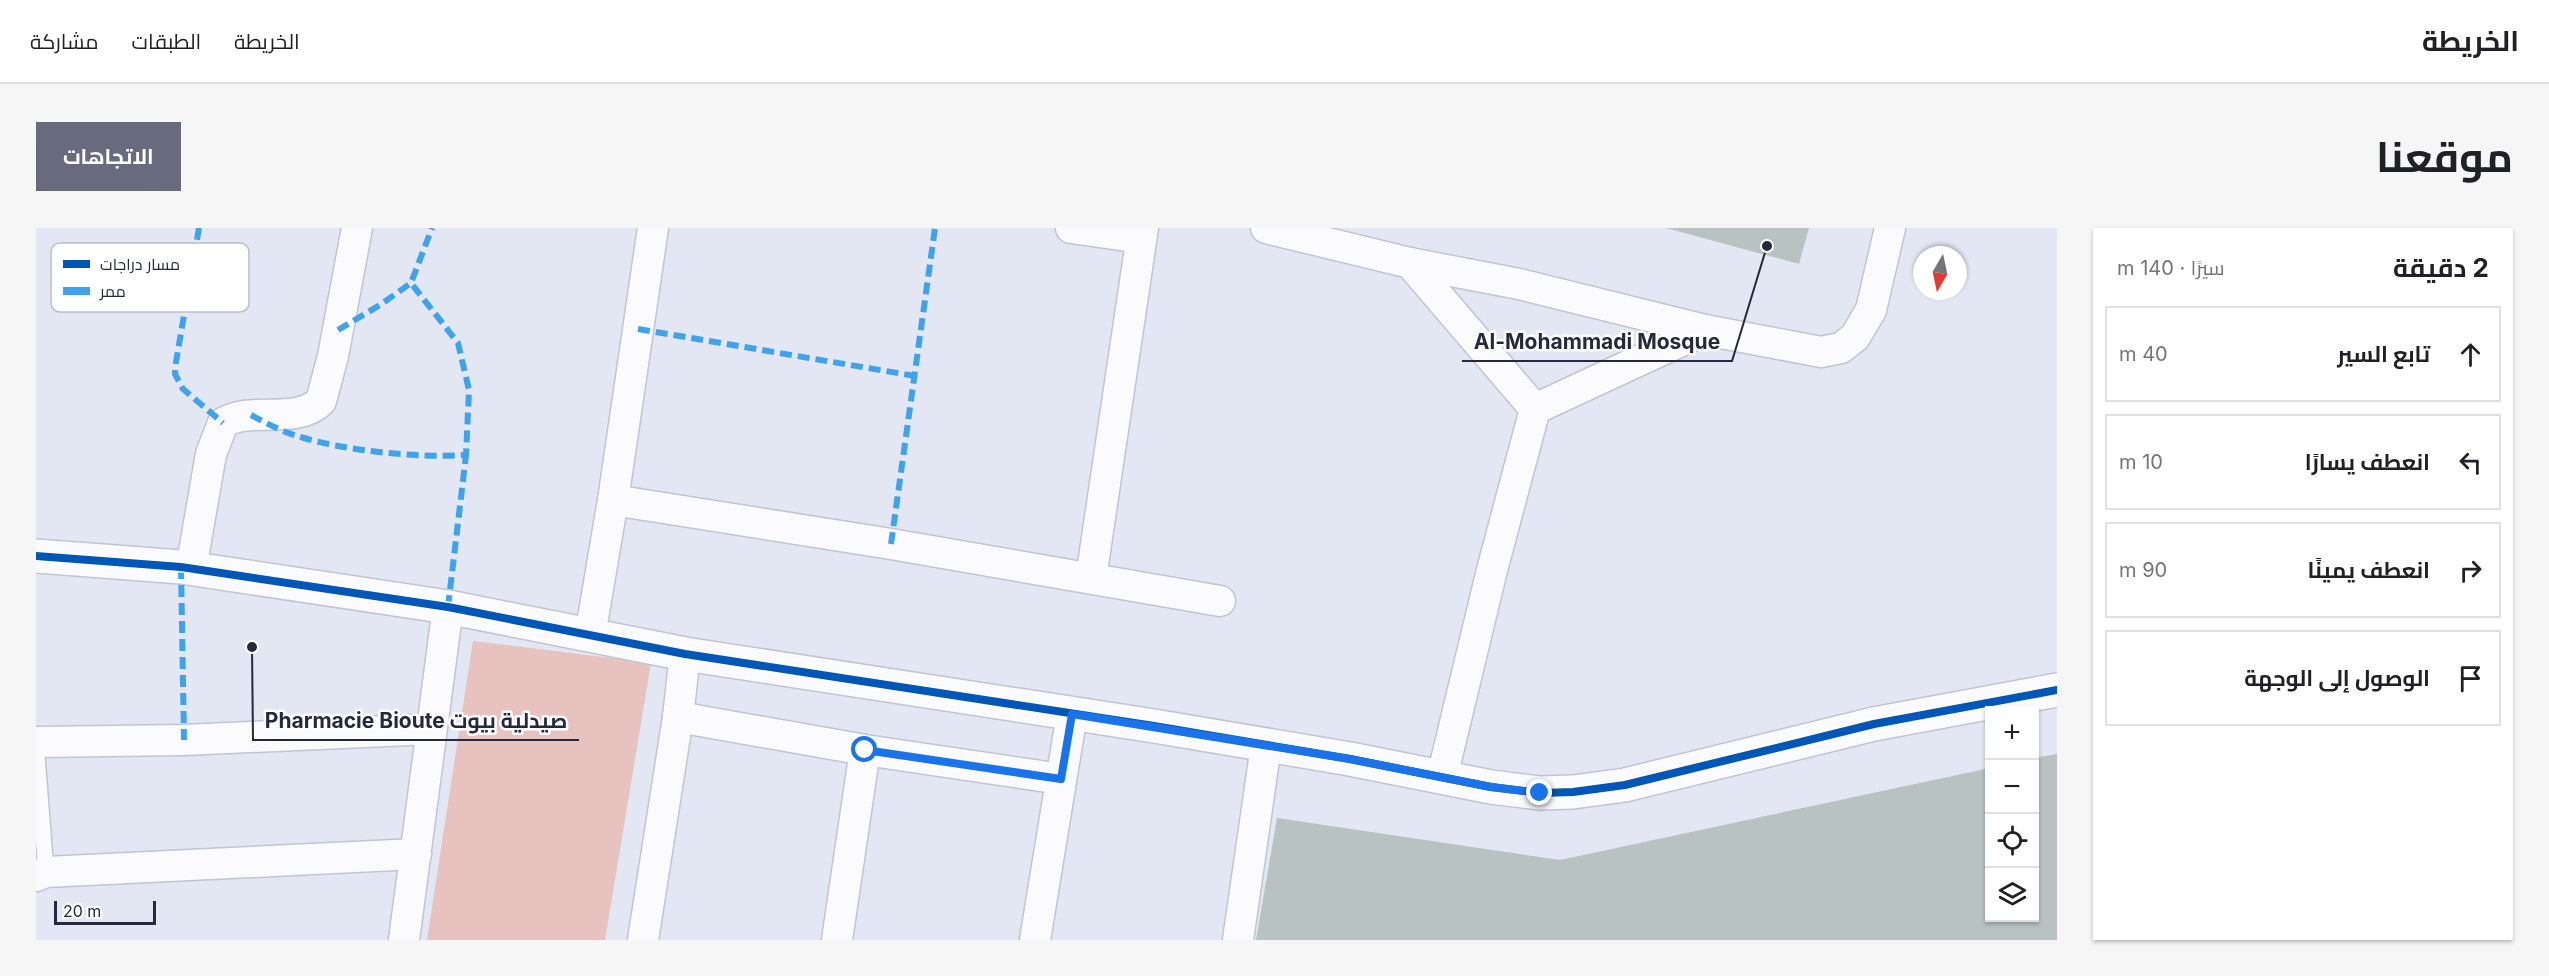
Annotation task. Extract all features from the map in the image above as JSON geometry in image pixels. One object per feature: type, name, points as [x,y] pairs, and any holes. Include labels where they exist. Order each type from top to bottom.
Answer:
[{"type":"street","points":[[191,569],[211,454],[218,430],[223,423],[240,416],[297,413],[308,410],[321,401],[333,356],[357,228]]},
{"type":"street","points":[[590,636],[613,500],[653,228]]},
{"type":"street","points":[[1071,228],[1142,233],[1091,578]]},
{"type":"street","points":[[1266,228],[1410,263],[1519,284],[1705,330],[1821,352],[1841,348],[1855,337],[1871,310],[1890,228]]},
{"type":"street","points":[[1410,263],[1535,409]]},
{"type":"street","points":[[1535,409],[1705,330]]},
{"type":"street","points":[[1442,777],[1492,570],[1535,409]]},
{"type":"street","points":[[613,500],[1220,601]]},
{"type":"street","points":[[36,556],[191,569],[448,607],[685,654],[1072,714],[1491,787],[1540,793],[1625,785],[1874,724],[2057,690]]},
{"type":"street","points":[[404,940],[448,607]]},
{"type":"street","points":[[644,940],[678,717],[685,654]]},
{"type":"street","points":[[1035,940],[1072,714]]},
{"type":"street","points":[[678,717],[865,750],[1061,779]]},
{"type":"street","points":[[36,742],[184,740],[431,729]]},
{"type":"street","points":[[1238,940],[1266,746]]},
{"type":"street","points":[[837,940],[865,750]]},
{"type":"street","points":[[41,874],[416,854]]},
{"type":"lane","points":[[36,742],[41,874]]},
{"type":"shaded area","points":[[473,641],[651,663],[605,940],[427,940]]},
{"type":"building","points":[[1666,228],[1809,228],[1799,264]]},
{"type":"building","points":[[2057,754],[2057,940],[1256,940],[1277,818],[1560,860],[1985,769],[1985,922],[2039,922],[2039,757]]},
{"type":"marked path","points":[[196,243],[199,228]]},
{"type":"marked path","points":[[338,330],[411,283],[432,228]]},
{"type":"marked path","points":[[891,544],[935,228]]},
{"type":"marked path","points":[[251,415],[291,434],[337,446],[403,454],[466,455],[469,390],[458,343],[411,283]]},
{"type":"marked path","points":[[185,312],[175,374],[183,389],[223,423]]},
{"type":"marked path","points":[[638,329],[915,376]]},
{"type":"marked path","points":[[448,607],[466,455]]},
{"type":"marked path","points":[[181,567],[184,740]]},
{"type":"cycle path","points":[[36,556],[181,567],[448,607],[685,654],[1154,726],[1350,759],[1491,787],[1540,793],[1573,792],[1625,785],[1874,724],[2057,690]]},
{"type":"place","name":"Al-Mohammadi Mosque","points":[[1767,246]]},
{"type":"place","name":"Pharmacie Bioute صيدلية بيوت","points":[[252,647]]},
{"type":"route","points":[[865,750],[1061,779],[1072,714],[1350,759],[1491,787],[1540,793]]}]
